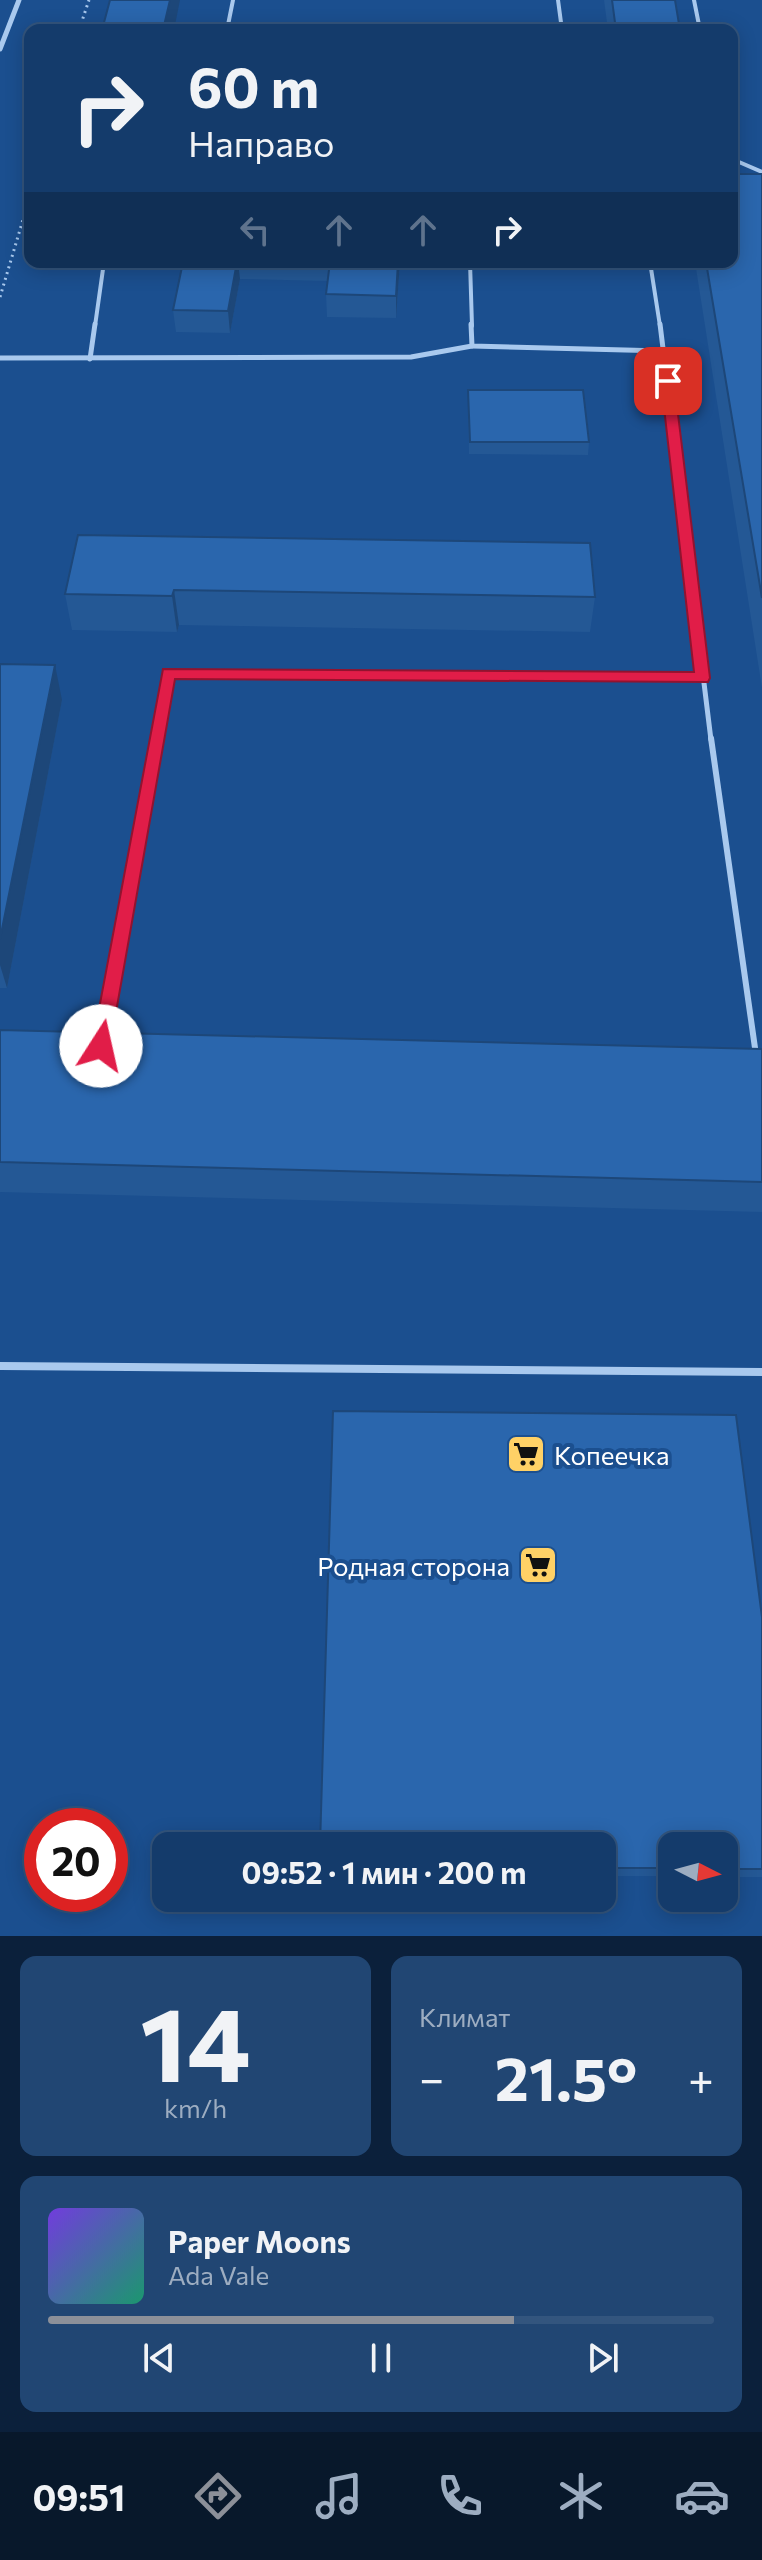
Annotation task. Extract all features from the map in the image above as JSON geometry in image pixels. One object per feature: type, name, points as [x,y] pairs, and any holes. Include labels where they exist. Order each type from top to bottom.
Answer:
[{"type":"street","points":[[0,49],[19,0]]},
{"type":"lane","points":[[228,24],[233,0]]},
{"type":"lane","points":[[558,0],[561,24]]},
{"type":"lane","points":[[694,0],[699,24]]},
{"type":"lane","points":[[738,162],[762,172]]},
{"type":"lane","points":[[90,359],[103,268]]},
{"type":"lane","points":[[470,268],[472,346]]},
{"type":"lane","points":[[651,268],[664,351],[702,678],[759,1059],[740,1058]]},
{"type":"lane","points":[[0,358],[411,357],[472,346],[664,351]]},
{"type":"lane","points":[[101,1046],[168,673],[702,678]]},
{"type":"lane","points":[[0,1366],[762,1372]]},
{"type":"path","points":[[81,24],[89,0]]},
{"type":"path","points":[[0,297],[24,216]]},
{"type":"building","points":[[110,0],[170,0],[164,24],[104,24]]},
{"type":"building","points":[[612,0],[675,0],[679,24],[615,24]]},
{"type":"building","points":[[738,174],[762,174],[762,598],[707,268],[738,268]]},
{"type":"building","points":[[182,268],[236,268],[228,311],[173,310]]},
{"type":"building","points":[[329,268],[398,268],[396,296],[326,294]]},
{"type":"building","points":[[468,390],[583,390],[589,442],[470,442]]},
{"type":"building","points":[[78,535],[590,543],[595,597],[174,590],[172,596],[65,594]]},
{"type":"building","points":[[0,664],[55,665],[0,939]]},
{"type":"building","points":[[0,1030],[762,1049],[762,1182],[0,1162]]},
{"type":"building","name":"Родная сторона","points":[[333,1411],[736,1415],[762,1617],[762,1869],[738,1869],[738,1832],[658,1832],[658,1868],[616,1868],[616,1832],[320,1832]]},
{"type":"place","name":"Копеечка","points":[[526,1454]]},
{"type":"place","name":"Родная сторона","points":[[538,1565]]},
{"type":"route","points":[[101,1046],[168,673],[702,678],[668,381]]}]
